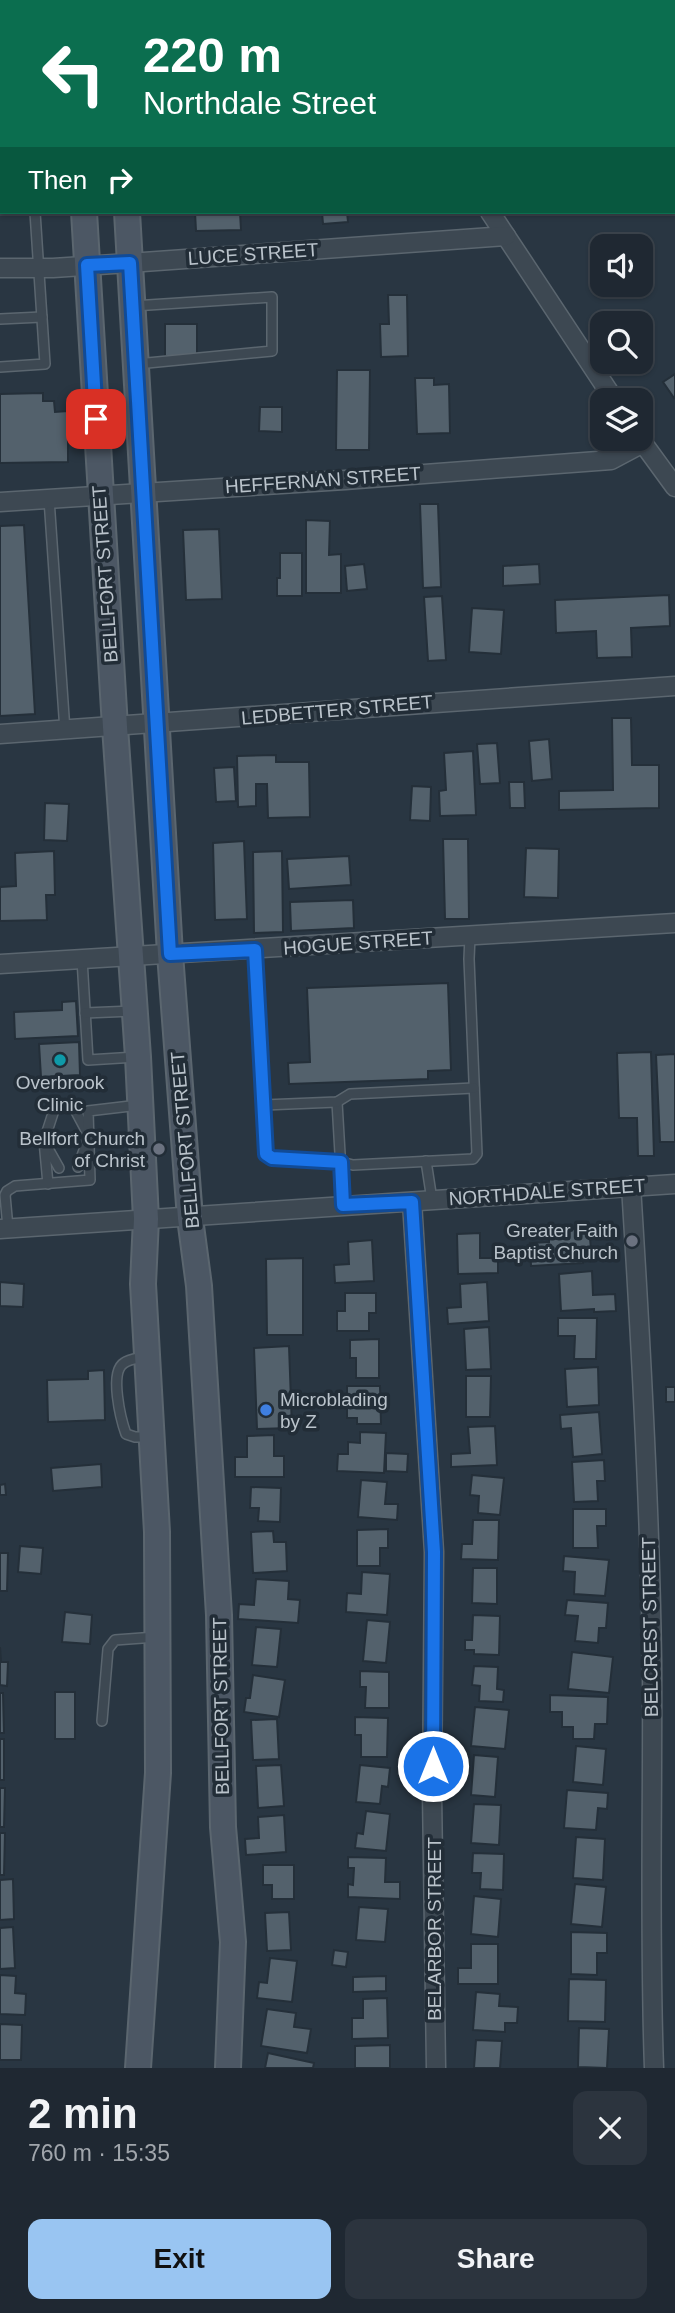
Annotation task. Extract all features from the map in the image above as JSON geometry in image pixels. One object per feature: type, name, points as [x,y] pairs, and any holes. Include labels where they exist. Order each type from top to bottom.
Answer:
[{"type":"main road","name":"BELLFORT STREET","points":[[84,214],[138,1057],[146,1219],[143,1284],[157,1532],[158,1773],[138,2068]]},
{"type":"main road","name":"BELLFORT STREET","points":[[127,214],[170,954],[190,1217],[199,1286],[219,1615],[223,1827],[233,1942],[228,2068]]},
{"type":"street","points":[[491,214],[606,388]]},
{"type":"street","name":"LUCE STREET","points":[[0,268],[130,263],[506,236]]},
{"type":"street","name":"HEFFERNAN STREET","points":[[0,502],[611,460],[625,451]]},
{"type":"street","points":[[648,451],[675,487]]},
{"type":"street","name":"LEDBETTER STREET","points":[[0,734],[675,686]]},
{"type":"street","name":"HOGUE STREET","points":[[0,964],[675,923]]},
{"type":"street","name":"NORTHDALE STREET","points":[[4,1228],[675,1184]]},
{"type":"street","name":"BELCREST STREET","points":[[631,1186],[646,1428],[652,1647],[654,2068]]},
{"type":"street","name":"BELARBOR STREET","points":[[412,1202],[434,1552],[432,1793],[436,2068]]},
{"type":"lane","points":[[0,367],[46,364],[35,214]]},
{"type":"lane","points":[[132,306],[272,298],[272,351],[136,364]]},
{"type":"lane","points":[[0,319],[42,317]]},
{"type":"lane","points":[[49,499],[65,731]]},
{"type":"lane","points":[[255,950],[266,1154],[272,1158],[353,1165],[473,1159],[477,1154],[468,959],[470,936]]},
{"type":"lane","points":[[82,959],[88,1060],[138,1057]]},
{"type":"lane","points":[[85,1013],[135,1011]]},
{"type":"lane","points":[[264,1105],[337,1102],[350,1094],[474,1088]]},
{"type":"lane","points":[[337,1102],[343,1205]]},
{"type":"lane","points":[[4,1228],[5,1195],[15,1186],[90,1180],[88,1111],[140,1105]]},
{"type":"lane","points":[[73,1106],[89,1136],[78,1167]]},
{"type":"lane","points":[[48,1184],[44,1140],[55,1107]]},
{"type":"lane","points":[[75,1120],[89,1136]]},
{"type":"lane","points":[[44,1140],[56,1121]]},
{"type":"lane","points":[[76,1138],[89,1136]]},
{"type":"lane","points":[[76,1153],[89,1136]]},
{"type":"lane","points":[[44,1140],[57,1139]]},
{"type":"lane","points":[[44,1140],[58,1154]]},
{"type":"lane","points":[[44,1140],[59,1168]]},
{"type":"lane","points":[[426,1161],[432,1200]]},
{"type":"lane","points":[[102,1721],[108,1649],[115,1640],[122,1638],[158,1637]]},
{"type":"building","points":[[195,214],[240,214],[241,230],[196,231]]},
{"type":"building","points":[[322,214],[347,214],[348,222],[323,224]]},
{"type":"building","points":[[388,295],[407,295],[408,356],[381,357],[380,324],[389,324]]},
{"type":"building","points":[[165,324],[197,324],[197,356],[165,356]]},
{"type":"building","points":[[337,370],[370,370],[369,450],[336,450]]},
{"type":"building","points":[[675,374],[675,397],[674,398],[663,382]]},
{"type":"building","points":[[415,378],[434,378],[434,385],[449,384],[450,433],[417,434]]},
{"type":"building","points":[[43,393],[43,401],[54,401],[55,412],[68,411],[68,462],[0,463],[0,394]]},
{"type":"building","points":[[260,407],[282,407],[282,432],[259,431]]},
{"type":"building","points":[[420,504],[438,504],[441,587],[423,588]]},
{"type":"building","points":[[306,520],[330,521],[329,555],[341,554],[341,593],[306,593]]},
{"type":"building","points":[[24,525],[35,714],[0,716],[0,526]]},
{"type":"building","points":[[219,529],[222,599],[186,600],[183,530]]},
{"type":"building","points":[[280,553],[302,553],[302,596],[277,596]]},
{"type":"building","points":[[364,564],[367,589],[347,591],[345,566]]},
{"type":"building","points":[[539,564],[540,584],[503,586],[503,566]]},
{"type":"building","points":[[669,595],[670,626],[631,628],[632,657],[597,658],[596,631],[556,633],[555,600]]},
{"type":"building","points":[[442,596],[446,660],[428,661],[424,597]]},
{"type":"building","points":[[472,608],[504,610],[501,654],[469,652]]},
{"type":"building","points":[[612,718],[631,718],[632,765],[659,765],[659,808],[559,810],[559,791],[613,790]]},
{"type":"building","points":[[549,739],[552,779],[532,781],[529,741]]},
{"type":"building","points":[[497,743],[500,783],[480,784],[477,744]]},
{"type":"building","points":[[473,751],[476,815],[440,816],[439,791],[446,790],[444,753]]},
{"type":"building","points":[[276,755],[276,762],[309,762],[310,817],[268,818],[267,784],[256,784],[256,806],[238,807],[237,756]]},
{"type":"building","points":[[234,767],[236,801],[216,802],[214,768]]},
{"type":"building","points":[[509,782],[524,782],[525,808],[510,808]]},
{"type":"building","points":[[412,786],[431,787],[430,821],[410,820]]},
{"type":"building","points":[[45,803],[69,804],[67,841],[44,840]]},
{"type":"building","points":[[443,839],[468,839],[469,919],[445,919]]},
{"type":"building","points":[[244,841],[247,919],[215,920],[213,843]]},
{"type":"building","points":[[526,848],[559,849],[558,898],[524,897]]},
{"type":"building","points":[[54,851],[55,895],[46,895],[47,920],[0,921],[0,887],[16,886],[15,853]]},
{"type":"building","points":[[282,851],[283,932],[254,933],[253,852]]},
{"type":"building","points":[[349,856],[351,885],[289,889],[287,859]]},
{"type":"building","points":[[353,900],[354,928],[291,931],[290,902]]},
{"type":"building","points":[[448,983],[451,1070],[428,1071],[428,1079],[289,1084],[288,1063],[310,1062],[307,988]]},
{"type":"building","points":[[76,1001],[78,1036],[15,1039],[14,1012],[62,1010],[62,1002]]},
{"type":"building","name":"Overbrook Clinic","points":[[79,1042],[80,1075],[41,1077],[39,1044]]},
{"type":"building","points":[[651,1052],[654,1156],[638,1156],[637,1118],[619,1118],[617,1053]]},
{"type":"building","points":[[675,1054],[675,1142],[660,1142],[656,1055]]},
{"type":"building","points":[[589,1228],[591,1249],[582,1250],[583,1263],[531,1266],[530,1243],[549,1242],[549,1230]]},
{"type":"building","points":[[480,1233],[480,1258],[498,1258],[498,1273],[458,1274],[457,1234]]},
{"type":"building","points":[[372,1240],[374,1281],[335,1283],[334,1265],[349,1264],[348,1242]]},
{"type":"building","points":[[303,1258],[303,1335],[267,1335],[266,1259]]},
{"type":"building","points":[[592,1271],[593,1295],[615,1294],[616,1311],[561,1311],[559,1274]]},
{"type":"building","points":[[0,1282],[24,1284],[23,1307],[0,1306]]},
{"type":"building","points":[[487,1282],[489,1321],[448,1324],[447,1308],[461,1307],[460,1284]]},
{"type":"building","points":[[345,1293],[376,1293],[376,1313],[369,1313],[369,1331],[337,1331],[337,1311],[345,1311]]},
{"type":"building","points":[[558,1318],[597,1318],[596,1359],[574,1359],[575,1336],[558,1336]]},
{"type":"building","points":[[489,1327],[491,1369],[466,1370],[464,1329]]},
{"type":"building","points":[[379,1339],[379,1378],[356,1378],[356,1358],[350,1358],[350,1340]]},
{"type":"building","points":[[289,1346],[292,1428],[257,1429],[254,1348]]},
{"type":"building","points":[[598,1367],[599,1405],[567,1407],[565,1369]]},
{"type":"building","points":[[104,1370],[105,1420],[48,1422],[47,1380],[88,1379],[88,1371]]},
{"type":"building","points":[[466,1376],[491,1376],[490,1417],[466,1417]]},
{"type":"building","points":[[347,1386],[380,1386],[381,1424],[357,1424],[357,1418],[347,1418]]},
{"type":"building","points":[[666,1387],[675,1387],[675,1402],[666,1402]]},
{"type":"building","points":[[599,1412],[602,1454],[573,1457],[571,1428],[561,1429],[560,1415]]},
{"type":"building","points":[[495,1426],[497,1465],[451,1467],[451,1454],[470,1453],[468,1427]]},
{"type":"building","points":[[360,1432],[386,1433],[384,1473],[337,1471],[338,1454],[348,1454],[348,1442],[360,1443]]},
{"type":"building","points":[[274,1435],[274,1456],[284,1456],[284,1477],[235,1477],[235,1457],[247,1457],[247,1436]]},
{"type":"building","points":[[386,1453],[408,1454],[407,1472],[386,1471]]},
{"type":"building","points":[[604,1460],[605,1481],[597,1481],[598,1501],[574,1502],[572,1462]]},
{"type":"building","points":[[101,1464],[102,1487],[53,1491],[51,1468]]},
{"type":"building","points":[[472,1475],[504,1478],[500,1515],[478,1513],[479,1496],[470,1495]]},
{"type":"building","points":[[361,1480],[387,1482],[385,1504],[398,1504],[397,1520],[358,1517]]},
{"type":"building","points":[[5,1484],[6,1495],[0,1495],[0,1485]]},
{"type":"building","points":[[251,1487],[281,1488],[280,1522],[258,1521],[259,1508],[250,1508]]},
{"type":"building","points":[[573,1509],[606,1509],[606,1526],[597,1526],[598,1548],[573,1548]]},
{"type":"building","points":[[473,1520],[499,1520],[498,1560],[461,1559],[462,1544],[472,1544]]},
{"type":"building","points":[[388,1529],[388,1548],[380,1548],[380,1566],[357,1566],[357,1530]]},
{"type":"building","points":[[273,1531],[274,1542],[286,1542],[287,1571],[253,1573],[251,1532]]},
{"type":"building","points":[[20,1546],[43,1548],[41,1574],[18,1572]]},
{"type":"building","points":[[0,1553],[8,1553],[7,1591],[0,1591]]},
{"type":"building","points":[[564,1556],[609,1560],[605,1596],[574,1594],[575,1572],[563,1571]]},
{"type":"building","points":[[473,1568],[497,1568],[497,1604],[472,1603]]},
{"type":"building","points":[[362,1572],[390,1574],[387,1615],[346,1612],[347,1593],[361,1594]]},
{"type":"building","points":[[256,1579],[289,1581],[288,1599],[300,1600],[298,1623],[238,1619],[239,1604],[254,1605]]},
{"type":"building","points":[[567,1600],[608,1603],[606,1628],[599,1628],[598,1643],[575,1641],[578,1616],[565,1615]]},
{"type":"building","points":[[65,1612],[92,1615],[90,1644],[62,1642]]},
{"type":"building","points":[[473,1615],[500,1616],[499,1655],[474,1654],[474,1650],[465,1650],[465,1640],[472,1640]]},
{"type":"building","points":[[367,1620],[390,1622],[386,1663],[363,1661]]},
{"type":"building","points":[[256,1627],[281,1629],[277,1667],[252,1665]]},
{"type":"building","points":[[0,1647],[1,1662],[8,1662],[7,1686],[0,1685]]},
{"type":"building","points":[[572,1652],[613,1657],[609,1693],[568,1689]]},
{"type":"building","points":[[474,1666],[498,1667],[497,1689],[504,1690],[503,1702],[479,1701],[480,1686],[472,1685]]},
{"type":"building","points":[[360,1671],[389,1672],[389,1708],[365,1708],[366,1687],[360,1687]]},
{"type":"building","points":[[253,1675],[285,1680],[279,1717],[244,1712],[246,1698],[250,1698]]},
{"type":"building","points":[[55,1692],[75,1692],[75,1739],[55,1739]]},
{"type":"building","points":[[0,1693],[3,1693],[4,1733],[0,1733]]},
{"type":"building","points":[[550,1695],[608,1697],[607,1724],[595,1724],[594,1739],[573,1739],[573,1727],[562,1727],[562,1712],[550,1712]]},
{"type":"building","points":[[475,1707],[509,1710],[505,1749],[471,1746]]},
{"type":"building","points":[[355,1717],[388,1718],[387,1757],[361,1757],[361,1735],[355,1735]]},
{"type":"building","points":[[277,1719],[279,1759],[253,1760],[251,1720]]},
{"type":"building","points":[[0,1739],[4,1739],[4,1780],[0,1780]]},
{"type":"building","points":[[576,1746],[606,1749],[603,1785],[573,1782]]},
{"type":"building","points":[[474,1755],[498,1757],[495,1797],[471,1795]]},
{"type":"building","points":[[281,1765],[284,1806],[258,1808],[256,1766]]},
{"type":"building","points":[[360,1765],[390,1768],[388,1787],[382,1786],[380,1804],[356,1802]]},
{"type":"building","points":[[0,1788],[5,1788],[4,1827],[0,1827]]},
{"type":"building","points":[[567,1790],[608,1793],[607,1809],[598,1808],[596,1830],[564,1828]]},
{"type":"building","points":[[474,1804],[501,1805],[499,1845],[471,1843]]},
{"type":"building","points":[[366,1811],[390,1814],[386,1851],[355,1848],[357,1833],[363,1834]]},
{"type":"building","points":[[284,1815],[286,1852],[246,1855],[245,1839],[259,1838],[258,1817]]},
{"type":"building","points":[[0,1833],[5,1833],[4,1875],[0,1875]]},
{"type":"building","points":[[576,1837],[605,1839],[603,1880],[573,1878]]},
{"type":"building","points":[[473,1853],[504,1854],[503,1890],[480,1889],[481,1873],[472,1873]]},
{"type":"building","points":[[348,1857],[386,1858],[385,1882],[400,1882],[400,1899],[348,1897],[348,1884],[353,1885],[354,1868],[348,1868]]},
{"type":"building","points":[[263,1865],[294,1865],[294,1899],[272,1899],[272,1885],[263,1885]]},
{"type":"building","points":[[13,1879],[14,1919],[0,1920],[0,1880]]},
{"type":"building","points":[[575,1884],[606,1887],[602,1927],[571,1924]]},
{"type":"building","points":[[474,1896],[501,1899],[498,1937],[471,1934]]},
{"type":"building","points":[[359,1907],[388,1909],[385,1942],[356,1940]]},
{"type":"building","points":[[289,1912],[291,1950],[267,1951],[265,1913]]},
{"type":"building","points":[[13,1927],[15,1968],[0,1969],[0,1928]]},
{"type":"building","points":[[571,1932],[607,1933],[607,1953],[597,1953],[597,1975],[571,1974]]},
{"type":"building","points":[[471,1944],[498,1944],[498,1984],[458,1984],[458,1968],[471,1968]]},
{"type":"building","points":[[334,1950],[348,1952],[346,1967],[332,1965]]},
{"type":"building","points":[[270,1958],[297,1961],[292,2002],[257,1998],[259,1982],[267,1983]]},
{"type":"building","points":[[0,1975],[16,1976],[15,1993],[26,1994],[25,2015],[0,2014]]},
{"type":"building","points":[[386,1976],[386,1991],[353,1992],[353,1977]]},
{"type":"building","points":[[569,1979],[606,1980],[605,2022],[568,2021]]},
{"type":"building","points":[[476,1992],[500,1994],[499,2006],[518,2007],[517,2023],[505,2023],[505,2032],[473,2030]]},
{"type":"building","points":[[387,1998],[388,2038],[352,2039],[352,2018],[363,2018],[363,1999]]},
{"type":"building","points":[[267,2009],[296,2013],[294,2027],[311,2029],[307,2053],[261,2046]]},
{"type":"building","points":[[0,2024],[22,2025],[21,2060],[0,2060]]},
{"type":"building","points":[[579,2028],[609,2029],[607,2068],[578,2067]]},
{"type":"building","points":[[476,2040],[502,2041],[500,2068],[474,2068]]},
{"type":"building","points":[[390,2045],[390,2068],[355,2068],[355,2046]]},
{"type":"building","points":[[268,2053],[314,2063],[313,2068],[265,2068]]},
{"type":"place","name":"Overbrook Clinic","points":[[60,1060]]},
{"type":"place","name":"Bellfort Church of Christ","points":[[159,1149]]},
{"type":"place","name":"Greater Faith Baptist Church","points":[[632,1241]]},
{"type":"place","name":"Microblading by Z","points":[[266,1410]]},
{"type":"route","points":[[96,419],[87,265],[130,263],[170,954],[255,950],[266,1154],[272,1158],[341,1162],[343,1205],[412,1202],[434,1552],[433,1766]]}]
